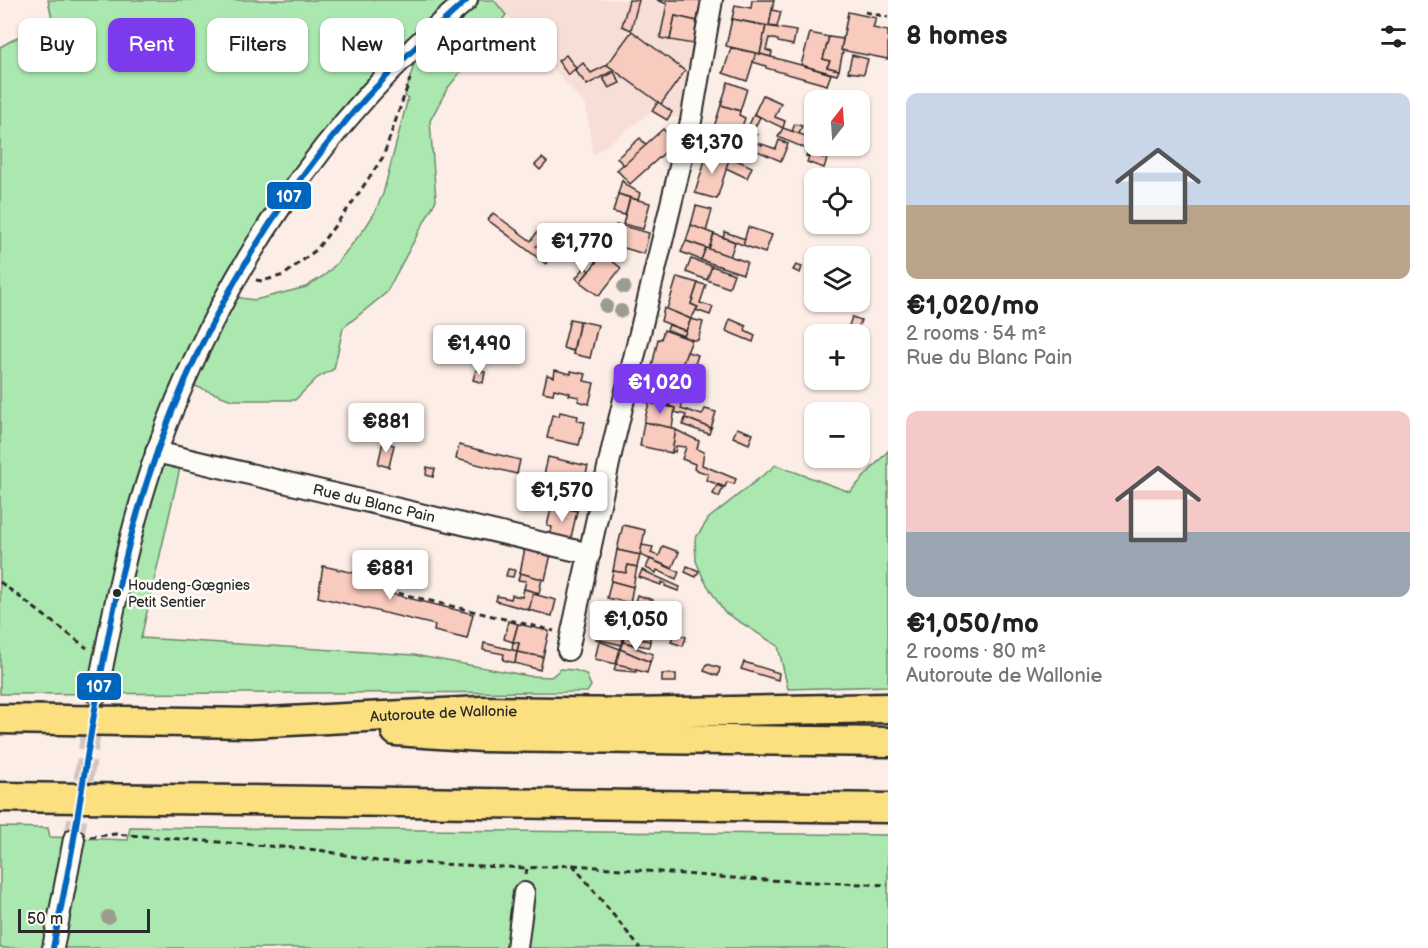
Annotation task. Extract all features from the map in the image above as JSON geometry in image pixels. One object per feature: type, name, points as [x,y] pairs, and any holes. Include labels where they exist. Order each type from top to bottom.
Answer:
[{"type":"highway","name":"Autoroute de Wallonie","points":[[0,719],[250,723],[481,711],[630,714],[888,708]]},
{"type":"highway","points":[[250,723],[482,737],[888,742]]},
{"type":"highway","points":[[0,797],[888,808]]},
{"type":"street","points":[[98,693],[129,544],[156,452],[202,342],[237,277],[281,207],[322,151],[377,87],[467,0]]},
{"type":"street","points":[[569,643],[613,446],[691,121],[712,0]]},
{"type":"street","name":"Rue du Blanc Pain","points":[[156,452],[590,554]]},
{"type":"street","points":[[53,948],[74,840]]},
{"type":"street","points":[[517,948],[524,893]]},
{"type":"path","points":[[865,12],[888,17]]},
{"type":"path","points":[[237,277],[262,281],[284,276],[316,250],[350,206],[383,157],[411,75]]},
{"type":"path","points":[[0,582],[104,661]]},
{"type":"path","points":[[398,593],[569,643]]},
{"type":"path","points":[[74,840],[116,834],[319,850],[377,861],[527,868],[573,864],[745,879],[888,885]]},
{"type":"path","points":[[573,864],[640,948]]},
{"type":"path","points":[[524,893],[527,868]]},
{"type":"shaded area","points":[[494,0],[712,0],[691,121],[650,112],[593,155],[586,106],[556,72],[557,18],[510,18]]},
{"type":"green space","points":[[48,0],[494,0],[506,15],[504,18],[416,18],[416,47],[404,59],[404,18],[320,18],[320,72],[392,72],[370,94],[226,296],[255,300],[306,287],[325,275],[337,263],[365,228],[383,194],[408,98],[405,96],[416,57],[416,72],[461,72],[447,89],[430,121],[436,200],[386,293],[343,328],[334,369],[317,378],[295,400],[232,400],[184,382],[157,452],[182,459],[141,638],[414,655],[529,676],[551,677],[561,669],[574,670],[586,674],[591,686],[587,692],[0,694],[0,47],[18,37],[18,72],[96,72],[96,18],[52,18]]},
{"type":"green space","points":[[888,451],[888,686],[788,689],[778,646],[724,612],[704,580],[696,561],[695,539],[709,518],[776,465],[850,492]]},
{"type":"green space","points":[[0,827],[48,828],[50,837],[128,840],[130,827],[888,835],[888,948],[0,948]]},
{"type":"building","points":[[629,0],[639,0],[631,30],[622,26]]},
{"type":"building","points":[[657,0],[701,0],[697,21],[675,16],[670,40],[660,38],[667,4]]},
{"type":"building","points":[[752,0],[774,0],[769,26],[732,19],[735,5],[751,8]]},
{"type":"building","points":[[772,10],[781,12],[777,27],[769,26]]},
{"type":"building","points":[[848,12],[876,18],[873,28],[888,31],[888,59],[841,50]]},
{"type":"building","points":[[675,16],[697,21],[693,44],[670,40]]},
{"type":"building","points":[[732,19],[766,26],[760,54],[726,46]]},
{"type":"building","points":[[766,26],[796,31],[793,45],[769,38],[766,50],[772,52],[771,57],[760,54]]},
{"type":"building","points":[[632,31],[685,71],[661,104],[607,65]]},
{"type":"building","points":[[810,33],[829,37],[823,59],[830,61],[827,67],[839,70],[837,75],[801,65]]},
{"type":"building","points":[[829,37],[843,39],[839,70],[827,67],[830,61],[823,59]]},
{"type":"building","points":[[731,48],[756,53],[747,81],[723,73]]},
{"type":"building","points":[[756,53],[831,74],[827,85],[766,68],[766,66],[753,62]]},
{"type":"building","points":[[566,55],[576,68],[568,75],[558,61]]},
{"type":"building","points":[[852,55],[868,59],[864,74],[848,72]]},
{"type":"building","points":[[583,63],[591,73],[607,65],[614,70],[587,85],[575,70]]},
{"type":"building","points":[[614,72],[620,83],[609,88],[603,78]]},
{"type":"building","points":[[728,82],[747,89],[740,111],[721,105]]},
{"type":"building","points":[[763,95],[781,103],[775,117],[785,121],[783,128],[754,114]]},
{"type":"building","points":[[658,102],[672,112],[667,120],[652,111]]},
{"type":"building","points":[[721,105],[740,111],[739,115],[745,118],[739,136],[714,127]]},
{"type":"building","points":[[754,114],[760,117],[755,127],[749,125]]},
{"type":"building","points":[[795,124],[802,126],[799,134],[792,131]]},
{"type":"building","points":[[714,127],[739,136],[730,157],[708,150]]},
{"type":"building","points":[[783,128],[804,135],[804,148],[778,137]]},
{"type":"building","points":[[663,129],[674,141],[672,146],[630,184],[617,170]]},
{"type":"building","points":[[741,129],[757,135],[754,141],[739,135]]},
{"type":"building","points":[[739,135],[776,149],[779,140],[788,144],[781,161],[736,142]]},
{"type":"building","points":[[640,138],[646,145],[624,165],[617,158]]},
{"type":"building","points":[[708,150],[730,157],[717,199],[695,193]]},
{"type":"building","points":[[806,156],[820,156],[827,159],[824,168],[807,162],[809,157]]},
{"type":"building","points":[[730,157],[752,167],[747,178],[726,168]]},
{"type":"building","points":[[542,158],[547,162],[540,170],[535,165]]},
{"type":"building","points":[[622,180],[640,193],[638,200],[618,194]]},
{"type":"building","points":[[618,194],[630,198],[625,215],[613,212]]},
{"type":"building","points":[[630,198],[650,203],[643,229],[623,224]]},
{"type":"building","points":[[696,206],[712,210],[706,232],[691,225]]},
{"type":"building","points":[[493,213],[531,241],[537,232],[543,237],[536,246],[551,257],[546,264],[488,220]]},
{"type":"building","points":[[616,225],[623,226],[619,240],[614,238]]},
{"type":"building","points":[[691,225],[714,234],[709,249],[686,241]]},
{"type":"building","points":[[623,226],[649,233],[644,254],[618,246]]},
{"type":"building","points":[[748,227],[772,235],[765,253],[743,245]]},
{"type":"building","points":[[725,232],[745,239],[743,245],[723,237]]},
{"type":"building","points":[[714,234],[735,242],[730,257],[709,249]]},
{"type":"building","points":[[686,241],[706,248],[701,260],[681,252]]},
{"type":"building","points":[[589,242],[603,254],[596,262],[591,258],[587,264],[578,256]]},
{"type":"building","points":[[706,248],[747,262],[743,274],[701,260]]},
{"type":"building","points":[[603,254],[621,268],[599,296],[580,282]]},
{"type":"building","points":[[691,259],[712,266],[707,280],[686,272]]},
{"type":"building","points":[[796,265],[802,267],[800,273],[793,270]]},
{"type":"building","points":[[712,266],[734,274],[729,288],[707,280]]},
{"type":"building","points":[[585,267],[589,271],[580,282],[576,278]]},
{"type":"building","points":[[677,277],[698,283],[691,304],[698,307],[691,319],[667,309]]},
{"type":"building","points":[[698,283],[706,285],[700,303],[713,307],[710,315],[696,310],[698,307],[691,304]]},
{"type":"building","points":[[664,308],[691,319],[686,331],[661,321]]},
{"type":"building","points":[[852,317],[861,320],[860,324],[850,324]]},
{"type":"building","points":[[570,319],[580,321],[573,351],[563,348]]},
{"type":"building","points":[[691,319],[703,322],[698,340],[684,336]]},
{"type":"building","points":[[730,319],[746,326],[745,331],[755,336],[753,342],[726,331]]},
{"type":"building","points":[[580,321],[598,325],[590,358],[573,354]]},
{"type":"building","points":[[669,325],[686,331],[684,336],[667,330]]},
{"type":"building","points":[[664,330],[692,340],[681,368],[670,364],[667,374],[651,371],[658,339],[661,339]]},
{"type":"building","points":[[687,352],[698,355],[693,370],[681,368]]},
{"type":"building","points":[[476,370],[485,372],[483,383],[473,380]]},
{"type":"building","points":[[555,370],[571,374],[571,371],[586,374],[584,381],[594,383],[589,404],[578,401],[579,397],[569,395],[570,393],[554,389],[553,394],[543,392],[547,375],[554,377]]},
{"type":"building","points":[[651,371],[674,374],[672,383],[649,378]]},
{"type":"building","points":[[649,378],[674,384],[672,395],[647,391]]},
{"type":"building","points":[[647,391],[672,395],[669,406],[644,402]]},
{"type":"building","points":[[672,396],[683,401],[681,409],[702,415],[705,409],[716,412],[711,428],[685,418],[686,415],[674,412],[675,408],[669,406]]},
{"type":"building","points":[[649,403],[675,408],[672,428],[644,422]]},
{"type":"building","points":[[560,412],[578,416],[577,421],[585,422],[579,445],[547,438],[552,415],[559,416]]},
{"type":"building","points":[[685,418],[711,428],[709,434],[683,425]]},
{"type":"building","points":[[644,422],[676,430],[672,453],[640,446]]},
{"type":"building","points":[[737,428],[753,434],[749,444],[733,437]]},
{"type":"building","points":[[676,430],[699,441],[697,449],[704,452],[702,465],[736,479],[734,484],[727,482],[725,487],[706,480],[708,474],[694,469],[695,464],[682,459],[686,447],[676,446],[675,452],[672,451]]},
{"type":"building","points":[[383,442],[394,445],[389,467],[378,464]]},
{"type":"building","points":[[459,445],[520,460],[517,474],[456,459]]},
{"type":"building","points":[[548,457],[588,466],[582,489],[543,480]]},
{"type":"building","points":[[427,467],[435,469],[433,477],[426,475]]},
{"type":"building","points":[[557,483],[582,489],[577,511],[552,505]]},
{"type":"building","points":[[717,485],[723,488],[719,497],[713,494]]},
{"type":"building","points":[[552,505],[577,511],[570,542],[550,537],[552,527],[547,526]]},
{"type":"building","points":[[623,525],[645,530],[640,555],[617,550]]},
{"type":"building","points":[[642,545],[653,547],[651,553],[659,556],[663,546],[679,552],[672,568],[640,555]]},
{"type":"building","points":[[525,548],[551,554],[545,580],[520,573]]},
{"type":"building","points":[[617,550],[640,555],[637,567],[628,565],[626,573],[613,571]]},
{"type":"building","points":[[650,559],[679,572],[676,579],[657,570],[656,573],[646,568]]},
{"type":"building","points":[[628,565],[637,567],[633,587],[611,581],[613,571],[626,573]]},
{"type":"building","points":[[323,566],[395,582],[392,594],[473,614],[467,639],[434,631],[435,625],[318,597]]},
{"type":"building","points":[[687,566],[699,571],[696,577],[685,572]]},
{"type":"building","points":[[508,569],[515,570],[513,577],[506,576]]},
{"type":"building","points":[[642,570],[680,587],[678,591],[665,586],[666,584],[662,582],[661,585],[639,577]]},
{"type":"building","points":[[520,573],[542,579],[539,593],[524,589],[526,581],[518,580]]},
{"type":"building","points":[[611,581],[633,587],[630,603],[607,598]]},
{"type":"building","points":[[524,589],[539,593],[538,595],[533,594],[529,610],[496,601],[497,596],[511,599],[512,595],[522,597]]},
{"type":"building","points":[[533,594],[556,600],[552,616],[529,610]]},
{"type":"building","points":[[637,595],[653,600],[650,607],[635,602]]},
{"type":"building","points":[[603,604],[629,609],[626,624],[600,618]]},
{"type":"building","points":[[629,609],[643,612],[642,618],[639,617],[638,621],[653,625],[652,629],[626,624]]},
{"type":"building","points":[[600,618],[626,624],[624,635],[598,630]]},
{"type":"building","points":[[508,621],[518,624],[513,642],[504,639]]},
{"type":"building","points":[[518,624],[549,631],[543,657],[517,652],[519,643],[513,642]]},
{"type":"building","points":[[626,624],[652,629],[650,637],[625,632]]},
{"type":"building","points":[[598,630],[624,635],[622,645],[596,639]]},
{"type":"building","points":[[674,633],[686,637],[683,646],[671,642]]},
{"type":"building","points":[[632,634],[650,637],[650,641],[631,638]]},
{"type":"building","points":[[624,635],[638,639],[637,645],[623,642]]},
{"type":"building","points":[[638,639],[650,641],[649,647],[637,645]]},
{"type":"building","points":[[599,641],[620,649],[616,664],[595,659]]},
{"type":"building","points":[[513,642],[519,643],[517,651],[512,650]]},
{"type":"building","points":[[623,642],[653,654],[650,662],[620,649]]},
{"type":"building","points":[[484,643],[517,651],[515,663],[503,660],[504,654],[483,650]]},
{"type":"building","points":[[620,649],[650,662],[647,673],[616,664]]},
{"type":"building","points":[[517,652],[543,657],[540,670],[515,663]]},
{"type":"building","points":[[744,662],[779,673],[778,680],[741,669]]},
{"type":"building","points":[[616,664],[636,670],[636,672],[614,670]]},
{"type":"building","points":[[707,664],[720,668],[718,676],[704,671]]},
{"type":"building","points":[[662,674],[676,674],[676,682],[662,682]]},
{"type":"tunnel","points":[[74,839],[97,694]]},
{"type":"transit line","name":"107","points":[[53,948],[120,580],[142,496],[175,403],[195,358],[240,271],[294,188],[346,121],[376,87],[467,0]]},
{"type":"place","name":"Houdeng-Gœgnies Petit Sentier","points":[[117,593]]}]
